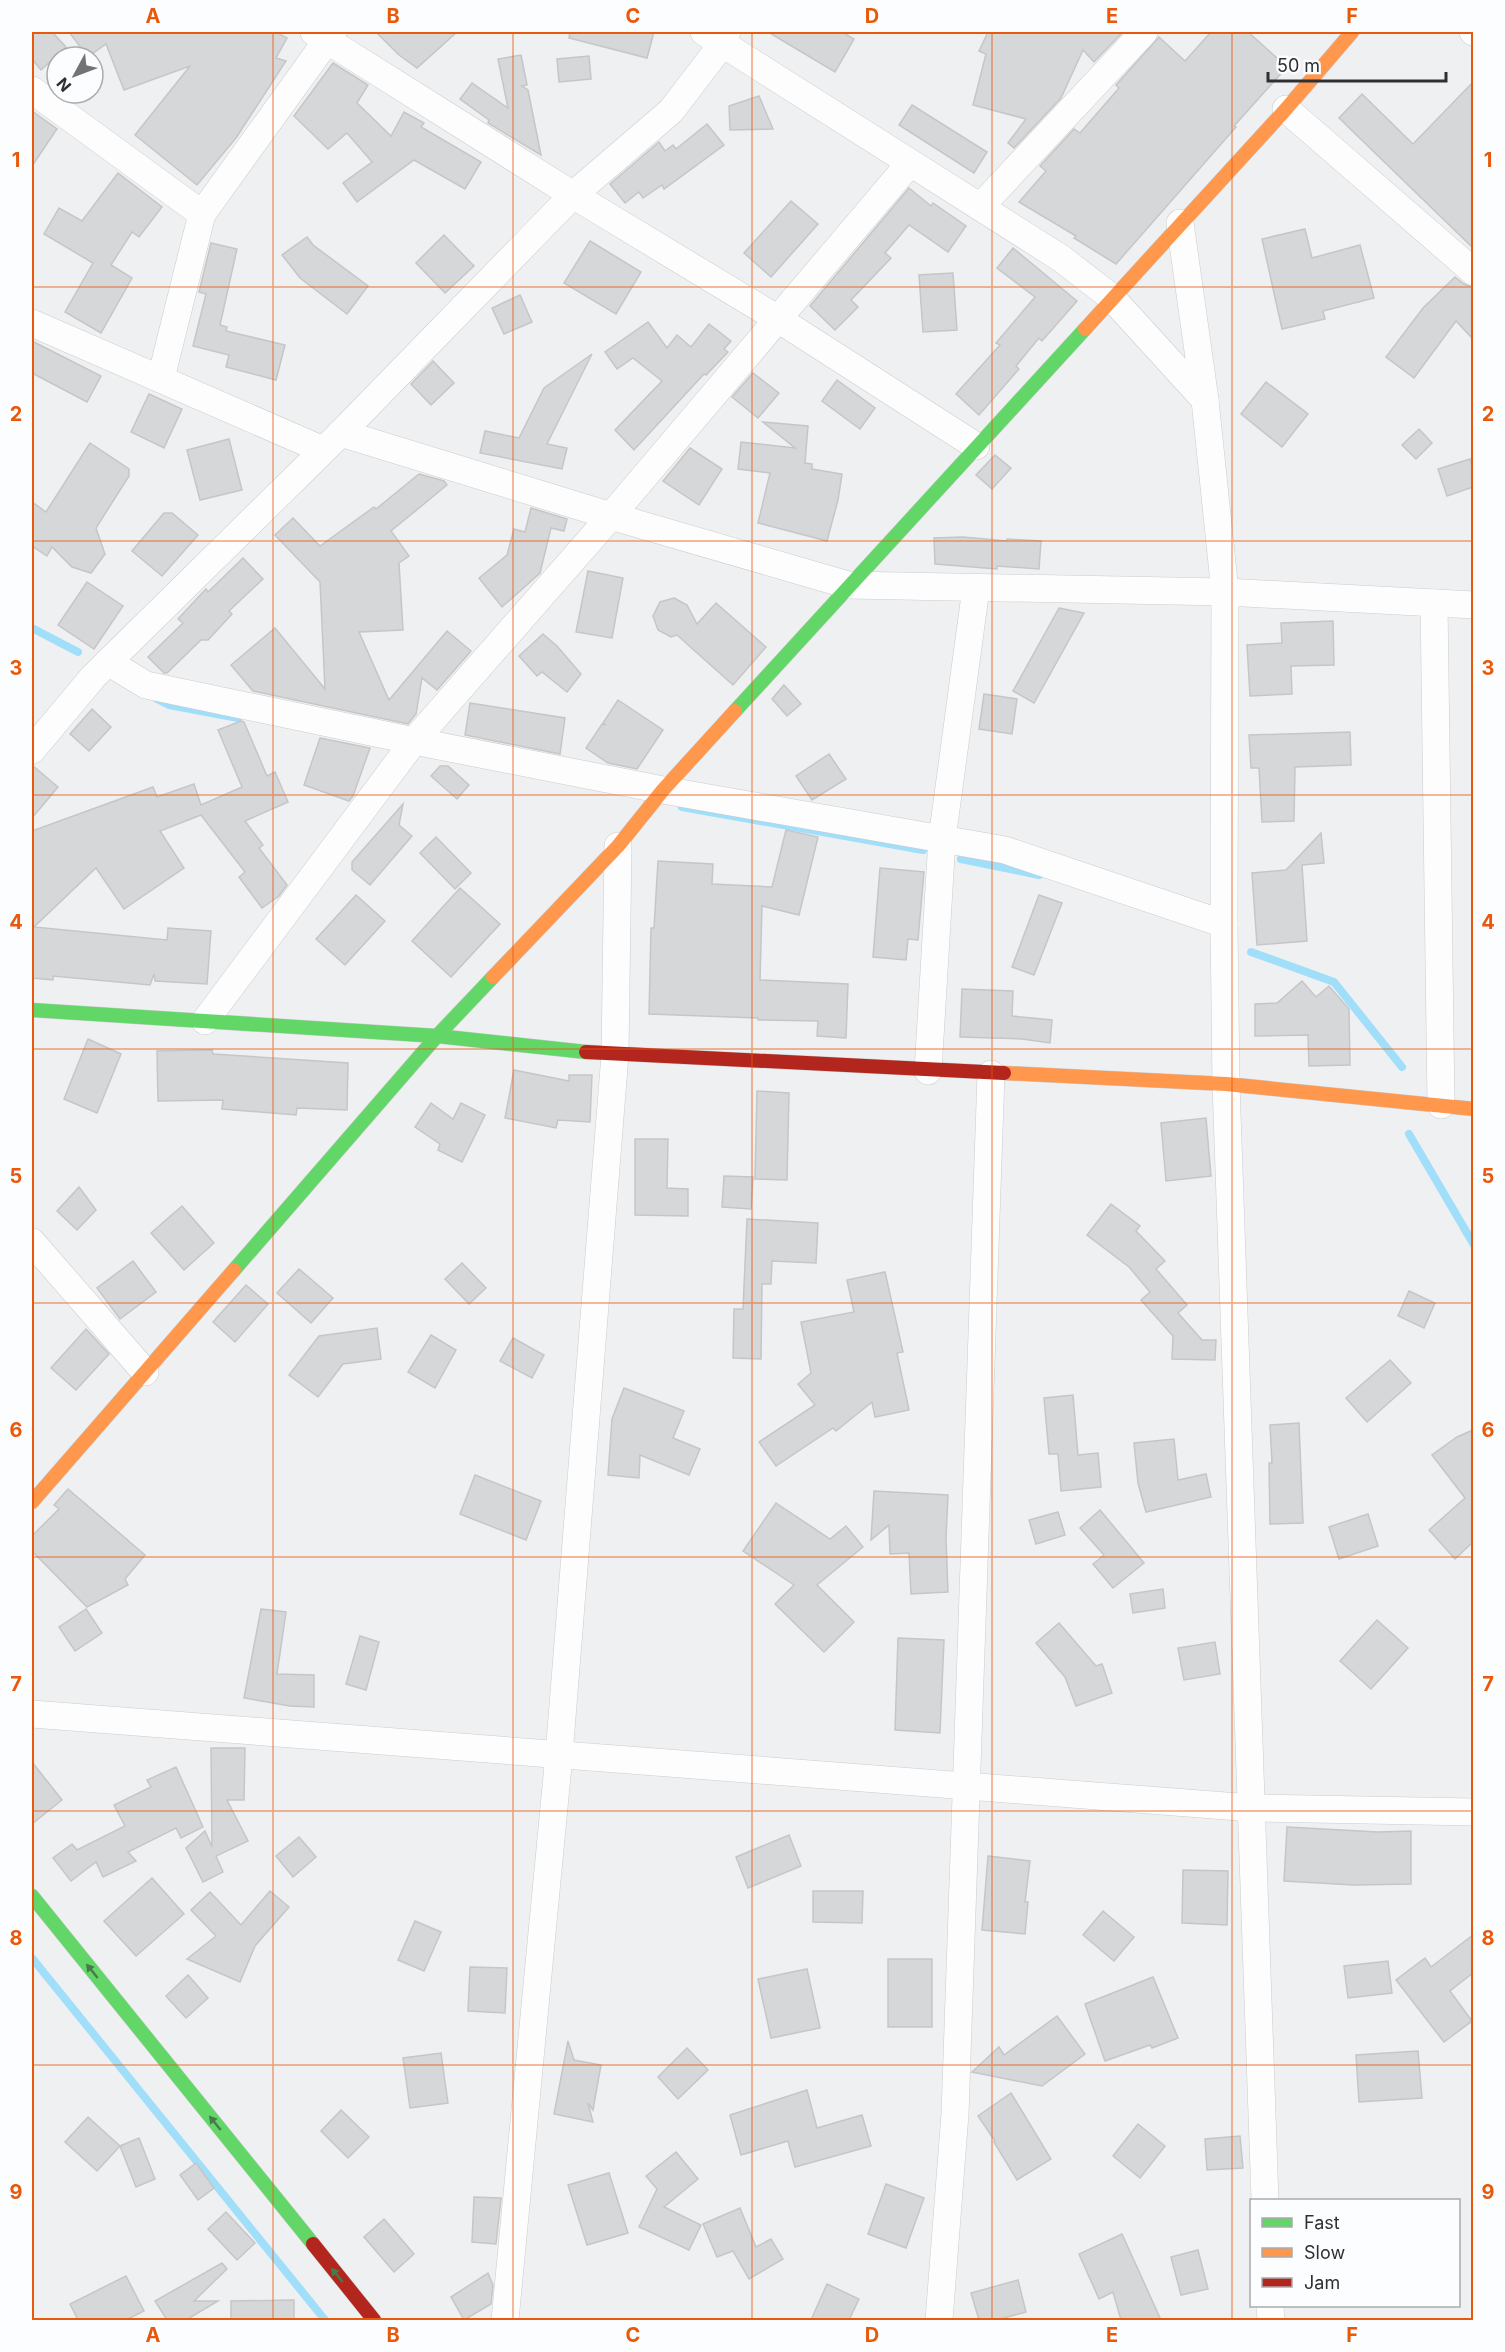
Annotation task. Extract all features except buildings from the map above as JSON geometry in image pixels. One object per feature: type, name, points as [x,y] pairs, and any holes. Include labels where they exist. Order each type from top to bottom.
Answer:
[{"type":"main road","points":[[32,1502],[437,1036],[618,846],[663,790],[848,585],[1286,109],[1352,32]]},
{"type":"main road","points":[[32,1010],[437,1036],[615,1055],[1226,1084],[1473,1109]]},
{"type":"main road","points":[[32,1896],[374,2320]]},
{"type":"street","points":[[980,207],[1144,32]]},
{"type":"street","points":[[161,378],[202,214],[325,34],[573,195],[778,319],[976,446]]},
{"type":"street","points":[[32,750],[108,662],[332,442],[573,195],[670,111],[718,35],[1062,259],[1112,297],[1205,400]]},
{"type":"street","points":[[32,90],[202,214]]},
{"type":"street","points":[[1286,109],[1473,272]]},
{"type":"street","points":[[205,1021],[414,741],[611,516],[910,162]]},
{"type":"street","points":[[1180,223],[1205,400],[1225,592],[1226,1084],[1265,2199]]},
{"type":"street","points":[[32,323],[161,378],[332,442],[611,516],[848,585],[1225,592],[1473,605]]},
{"type":"street","points":[[928,1071],[942,839],[976,588]]},
{"type":"street","points":[[1434,603],[1441,1106]]},
{"type":"street","points":[[108,662],[146,685],[663,790],[1005,850],[1224,924]]},
{"type":"street","points":[[505,2320],[559,1755],[615,1055],[618,846]]},
{"type":"street","points":[[939,2320],[955,2114],[991,1074]]},
{"type":"street","points":[[32,1242],[145,1372]]},
{"type":"street","points":[[32,1714],[1252,1808],[1473,1812]]},
{"type":"waterway","points":[[32,628],[78,652]]},
{"type":"waterway","points":[[157,699],[169,705],[238,718]]},
{"type":"waterway","points":[[682,807],[923,850]]},
{"type":"waterway","points":[[961,859],[1039,875]]},
{"type":"waterway","points":[[1251,952],[1334,982],[1402,1067]]},
{"type":"waterway","points":[[1409,1134],[1474,1245]]},
{"type":"waterway","points":[[32,1958],[325,2320]]},
{"type":"traffic: fast","points":[[735,711],[1085,329]]},
{"type":"traffic: fast","points":[[234,1270],[437,1036],[493,977]]},
{"type":"traffic: fast","points":[[32,1010],[437,1036],[586,1052]]},
{"type":"traffic: fast","points":[[32,1896],[313,2244]]},
{"type":"traffic: slow","points":[[1085,329],[1286,109],[1352,32]]},
{"type":"traffic: slow","points":[[493,977],[618,846],[663,790],[735,711]]},
{"type":"traffic: slow","points":[[1004,1073],[1226,1084],[1474,1109]]},
{"type":"traffic: slow","points":[[32,1502],[234,1270]]},
{"type":"traffic: jam","points":[[586,1052],[1004,1073]]},
{"type":"traffic: jam","points":[[313,2244],[374,2320]]}]
